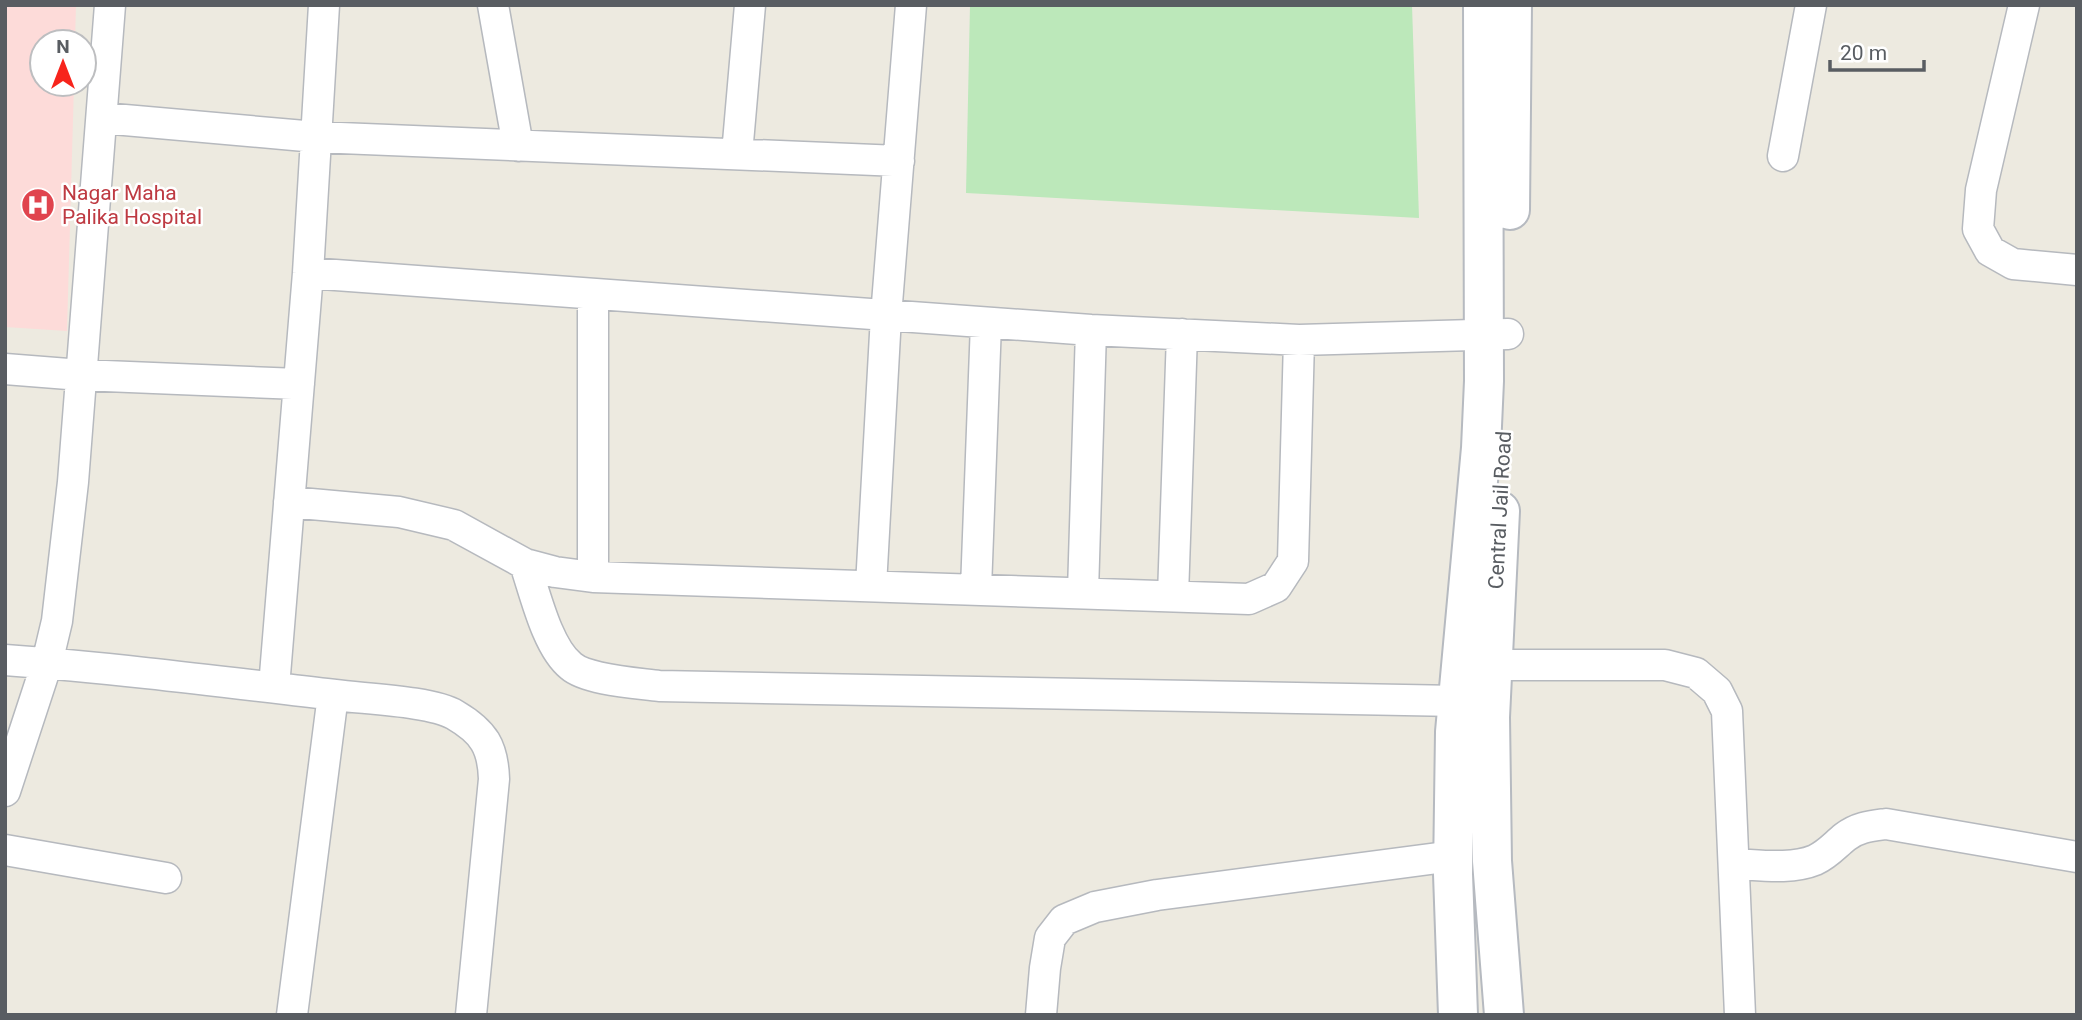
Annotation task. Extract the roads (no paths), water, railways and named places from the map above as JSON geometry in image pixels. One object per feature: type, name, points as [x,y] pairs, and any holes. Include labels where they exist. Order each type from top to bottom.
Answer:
[{"type":"street","points":[[5,790],[47,663],[57,621],[67,545],[110,5]]},
{"type":"street","points":[[274,687],[308,273],[324,5]]},
{"type":"street","points":[[493,5],[518,146]]},
{"type":"street","points":[[737,154],[750,5]]},
{"type":"street","points":[[871,586],[886,316],[911,5]]},
{"type":"street","points":[[1483,5],[1497,136]]},
{"type":"street","name":"Central Jail Road","points":[[1504,1015],[1492,861],[1491,665],[1497,136],[1512,5]]},
{"type":"street","points":[[1783,156],[1811,5]]},
{"type":"street","points":[[2024,5],[1981,190],[1978,229],[1990,251],[2013,264],[2077,270]]},
{"type":"street","points":[[102,118],[316,137],[899,161]]},
{"type":"street","points":[[308,273],[1091,330],[1299,340],[1496,335],[1481,448],[1458,701],[1453,856],[1458,1015]]},
{"type":"street","points":[[593,294],[593,577]]},
{"type":"street","points":[[975,589],[986,323]]},
{"type":"street","points":[[1083,592],[1091,330]]},
{"type":"street","points":[[1173,596],[1182,334]]},
{"type":"street","points":[[289,502],[399,512],[454,525],[524,564],[555,572],[593,577],[1249,599],[1276,587],[1293,561],[1299,340]]},
{"type":"street","points":[[5,369],[81,375],[299,384]]},
{"type":"street","points":[[524,564],[557,651],[572,668],[597,677],[622,681],[673,687],[1458,701]]},
{"type":"street","points":[[5,660],[274,687],[419,705],[453,713],[478,731],[493,754],[495,779],[471,1015]]},
{"type":"street","points":[[1491,665],[1665,665],[1696,673],[1717,691],[1727,711],[1740,1015]]},
{"type":"street","points":[[292,1015],[332,695]]},
{"type":"street","points":[[1734,864],[1787,865],[1813,861],[1830,851],[1846,836],[1863,827],[1886,824],[2077,857]]},
{"type":"street","points":[[5,850],[166,878]]},
{"type":"street","points":[[1041,1015],[1050,938],[1064,920],[1095,907],[1157,895],[1453,856]]},
{"type":"place","name":"Nagar Maha Palika Hospital","points":[[38,205]]}]
